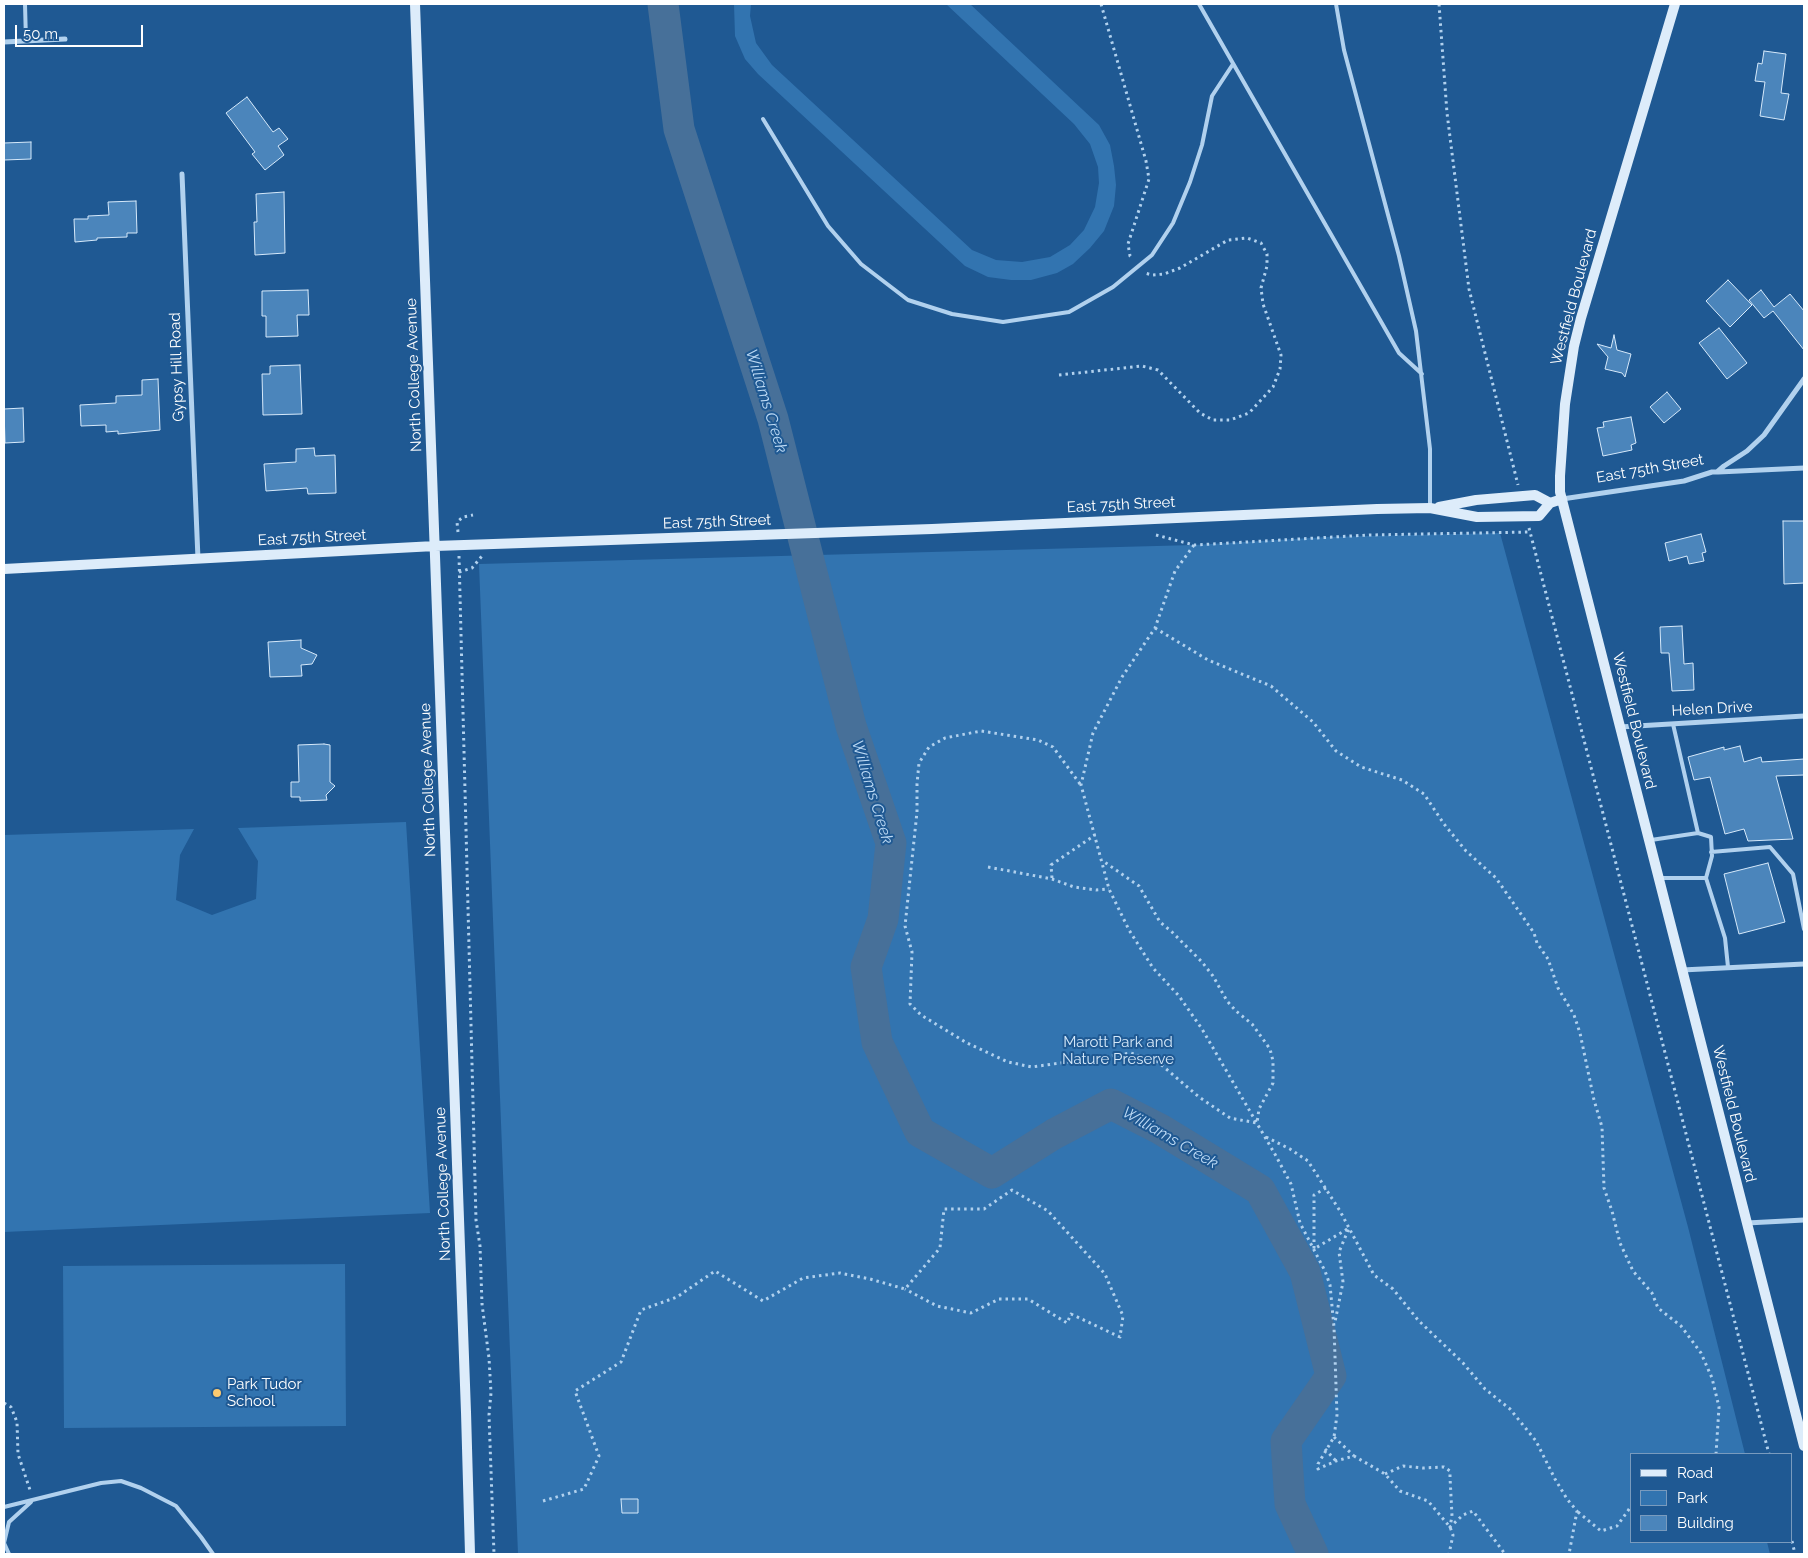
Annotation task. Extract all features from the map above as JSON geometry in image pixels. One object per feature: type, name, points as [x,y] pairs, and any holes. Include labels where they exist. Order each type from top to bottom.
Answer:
[{"type":"street","name":"North College Avenue","points":[[415,4],[470,1554]]},
{"type":"street","name":"Westfield Boulevard","points":[[1675,4],[1574,346],[1565,404],[1560,476],[1562,499],[1804,1446]]},
{"type":"street","points":[[4,42],[65,39]]},
{"type":"street","name":"Gypsy Hill Road","points":[[182,174],[198,559]]},
{"type":"street","name":"East 75th Street","points":[[1430,508],[1477,517],[1539,516],[1550,503],[1562,499],[1684,481],[1718,472],[1747,451],[1764,435],[1804,379]]},
{"type":"street","points":[[1718,472],[1804,468]]},
{"type":"street","name":"East 75th Street","points":[[4,569],[435,546],[932,529],[1130,519],[1430,508],[1476,500],[1534,495],[1550,503]]},
{"type":"street","name":"Helen Drive","points":[[1620,727],[1804,716]]},
{"type":"street","points":[[1682,970],[1804,964]]},
{"type":"street","points":[[1747,1223],[1804,1220]]},
{"type":"lane","points":[[25,4],[26,41]]},
{"type":"lane","points":[[1199,4],[1399,353],[1422,374]]},
{"type":"lane","points":[[1336,4],[1344,50],[1399,256],[1414,321],[1430,449],[1430,508]]},
{"type":"lane","points":[[763,119],[828,226],[861,264],[908,300],[952,314],[1002,322],[1069,312],[1113,287],[1152,255],[1173,222],[1190,182],[1202,145],[1212,96],[1233,64]]},
{"type":"lane","points":[[1674,724],[1698,834]]},
{"type":"lane","points":[[1649,840],[1698,834],[1711,837],[1712,852],[1706,878],[1724,938],[1728,968]]},
{"type":"lane","points":[[1712,852],[1770,847],[1793,874],[1804,927]]},
{"type":"lane","points":[[1659,878],[1706,878]]},
{"type":"lane","points":[[4,1507],[101,1483],[121,1481],[141,1488],[176,1506],[213,1554]]},
{"type":"lane","points":[[9,1554],[4,1543],[8,1522],[33,1500]]},
{"type":"path","points":[[1059,375],[1142,366],[1158,370],[1200,414],[1213,420],[1230,420],[1248,413],[1273,387],[1280,369],[1281,355],[1277,338],[1263,304],[1261,288],[1267,266],[1267,254],[1261,243],[1247,238],[1228,240],[1180,268],[1164,274],[1147,274],[1130,256],[1128,244],[1149,179],[1101,4]]},
{"type":"path","points":[[1439,4],[1447,114],[1469,289],[1518,485]]},
{"type":"path","points":[[457,522],[463,517],[473,515]]},
{"type":"path","points":[[1156,536],[1194,545],[1361,536],[1530,532],[1769,1453]]},
{"type":"path","points":[[1081,785],[1093,733],[1122,677],[1155,628],[1176,571],[1194,545]]},
{"type":"path","points":[[482,556],[472,568],[459,572],[476,1220],[480,1246],[482,1304],[489,1358],[491,1393],[489,1424],[494,1554]]},
{"type":"path","points":[[1155,628],[1208,660],[1271,686],[1313,722],[1336,751],[1361,766],[1402,780],[1424,794],[1444,824],[1466,851],[1496,878],[1534,933],[1537,943],[1548,959],[1558,988],[1574,1015],[1580,1033],[1602,1127],[1604,1188],[1620,1243],[1633,1271],[1652,1293],[1658,1308],[1681,1326],[1701,1353],[1712,1378],[1719,1407],[1716,1453]]},
{"type":"path","points":[[1257,1123],[1230,1118],[1199,1097],[1158,1062],[1131,1053],[1032,1067],[1008,1062],[967,1043],[921,1015],[910,1004],[912,952],[905,926],[917,812],[919,763],[929,747],[946,738],[981,731],[1038,740],[1053,747],[1081,785],[1103,860],[1109,889],[1129,930],[1152,968],[1179,996],[1202,1029],[1257,1123],[1291,1184],[1300,1223],[1325,1271],[1330,1285],[1334,1327],[1337,1415],[1334,1438],[1318,1464],[1318,1469],[1354,1456]]},
{"type":"path","points":[[1052,878],[1051,865],[1095,835]]},
{"type":"path","points":[[1103,860],[1138,886],[1160,922],[1202,962],[1213,976],[1227,1001],[1252,1024],[1270,1049],[1273,1061],[1273,1083],[1259,1109],[1257,1123]]},
{"type":"path","points":[[988,867],[1052,878],[1074,887],[1096,890],[1109,889]]},
{"type":"path","points":[[1265,1137],[1290,1149],[1308,1161],[1340,1211],[1374,1275],[1393,1289],[1418,1320],[1463,1363],[1485,1389],[1510,1409],[1536,1441],[1555,1479],[1567,1499],[1578,1511],[1600,1531],[1617,1526],[1630,1508]]},
{"type":"path","points":[[1314,1249],[1314,1195],[1326,1188]]},
{"type":"path","points":[[542,1501],[584,1489],[599,1456],[575,1391],[621,1362],[641,1310],[677,1297],[715,1272],[763,1301],[803,1278],[840,1273],[905,1289],[937,1306],[971,1313],[999,1299],[1028,1299],[1067,1323],[1071,1314],[1120,1337],[1123,1316],[1105,1274],[1048,1211],[1012,1190],[984,1209],[944,1210],[940,1248],[905,1289]]},
{"type":"path","points":[[1314,1249],[1349,1228]]},
{"type":"path","points":[[1334,1327],[1343,1282],[1338,1252],[1349,1228]]},
{"type":"path","points":[[4,1403],[11,1408],[17,1422],[18,1454],[33,1500]]},
{"type":"path","points":[[1334,1438],[1354,1456],[1385,1474],[1400,1491],[1428,1501],[1450,1527],[1453,1535],[1449,1554]]},
{"type":"path","points":[[1326,1449],[1336,1461]]},
{"type":"path","points":[[1385,1474],[1403,1466],[1444,1468],[1450,1471],[1452,1516],[1450,1527]]},
{"type":"path","points":[[1450,1527],[1463,1515],[1473,1511],[1505,1554]]},
{"type":"path","points":[[1568,1554],[1578,1511]]},
{"type":"green space","points":[[734,4],[751,4],[750,16],[756,43],[772,65],[972,250],[996,260],[1022,262],[1050,257],[1070,245],[1084,230],[1095,207],[1099,183],[1098,167],[1090,144],[1074,124],[946,4],[970,4],[1099,125],[1110,145],[1116,185],[1114,206],[1104,231],[1073,264],[1057,273],[1031,280],[988,277],[965,266],[758,74],[745,59],[735,36]]},
{"type":"green space","name":"Marott Park and Nature Preserve","points":[[1500,533],[1688,1227],[1745,1453],[1630,1453],[1630,1543],[1767,1543],[1770,1554],[518,1554],[479,564],[1194,545],[1327,537]]},
{"type":"green space","points":[[406,822],[430,1213],[4,1232],[4,835],[194,829],[180,855],[176,900],[212,915],[256,899],[258,861],[238,828]]},
{"type":"green space","points":[[345,1264],[346,1426],[64,1428],[63,1266]]},
{"type":"building","points":[[1764,51],[1786,54],[1781,93],[1789,94],[1784,120],[1760,116],[1765,82],[1755,81],[1758,63],[1762,64]]},
{"type":"building","points":[[247,97],[273,132],[279,128],[288,139],[278,146],[284,155],[265,170],[252,154],[255,152],[226,113]]},
{"type":"building","points":[[31,142],[31,159],[4,160],[4,143]]},
{"type":"building","points":[[284,192],[285,253],[255,255],[254,222],[257,222],[256,194]]},
{"type":"building","points":[[136,201],[137,233],[127,233],[127,237],[97,238],[97,240],[75,242],[74,219],[88,219],[88,216],[109,215],[108,202]]},
{"type":"building","points":[[1728,280],[1752,305],[1730,327],[1706,301]]},
{"type":"building","points":[[308,290],[309,315],[297,315],[298,336],[266,337],[266,316],[262,316],[262,291]]},
{"type":"building","points":[[1761,290],[1774,307],[1790,294],[1804,311],[1804,350],[1773,311],[1764,318],[1749,300]]},
{"type":"building","points":[[1719,328],[1747,363],[1727,379],[1699,343]]},
{"type":"building","points":[[1614,335],[1617,350],[1631,354],[1625,377],[1622,373],[1605,369],[1608,357],[1597,344],[1611,348]]},
{"type":"building","points":[[300,365],[302,414],[263,415],[262,374],[270,374],[270,366]]},
{"type":"building","points":[[158,379],[160,430],[118,434],[118,431],[106,432],[106,425],[81,426],[80,405],[116,403],[116,396],[142,395],[142,380]]},
{"type":"building","points":[[1667,392],[1681,409],[1664,423],[1650,407]]},
{"type":"building","points":[[23,408],[24,442],[5,443],[4,409]]},
{"type":"building","points":[[1631,417],[1636,443],[1631,445],[1632,450],[1603,456],[1597,428],[1604,427],[1603,422]]},
{"type":"building","points":[[314,448],[315,456],[335,455],[336,493],[308,494],[307,488],[266,491],[264,464],[296,462],[296,449]]},
{"type":"building","points":[[1783,521],[1804,521],[1804,583],[1784,584]]},
{"type":"building","points":[[1701,534],[1706,552],[1702,553],[1704,561],[1689,564],[1687,556],[1669,561],[1665,543]]},
{"type":"building","points":[[1682,626],[1684,664],[1693,663],[1694,690],[1672,691],[1669,653],[1661,653],[1660,627]]},
{"type":"building","points":[[301,640],[301,648],[317,655],[312,664],[301,665],[302,676],[270,677],[268,642]]},
{"type":"building","points":[[298,745],[330,745],[330,782],[335,786],[326,795],[327,800],[300,801],[300,797],[291,797],[291,782],[299,782]]},
{"type":"building","points":[[1740,746],[1744,762],[1761,757],[1762,762],[1804,759],[1804,775],[1776,776],[1793,839],[1748,841],[1744,829],[1725,834],[1710,777],[1694,780],[1688,757],[1724,747],[1724,750]]},
{"type":"building","points":[[1768,863],[1785,922],[1739,934],[1724,874]]},
{"type":"building","points":[[621,1499],[638,1499],[638,1513],[622,1513]]},
{"type":"waterway","name":"Williams Creek","points":[[663,4],[679,129],[773,419],[851,726],[891,843],[883,919],[866,967],[877,1042],[920,1132],[992,1173],[1054,1134],[1111,1104],[1160,1129],[1260,1190],[1305,1272],[1331,1376],[1286,1441],[1290,1504],[1313,1554]]},
{"type":"place","name":"Park Tudor School","points":[[217,1393]]}]
